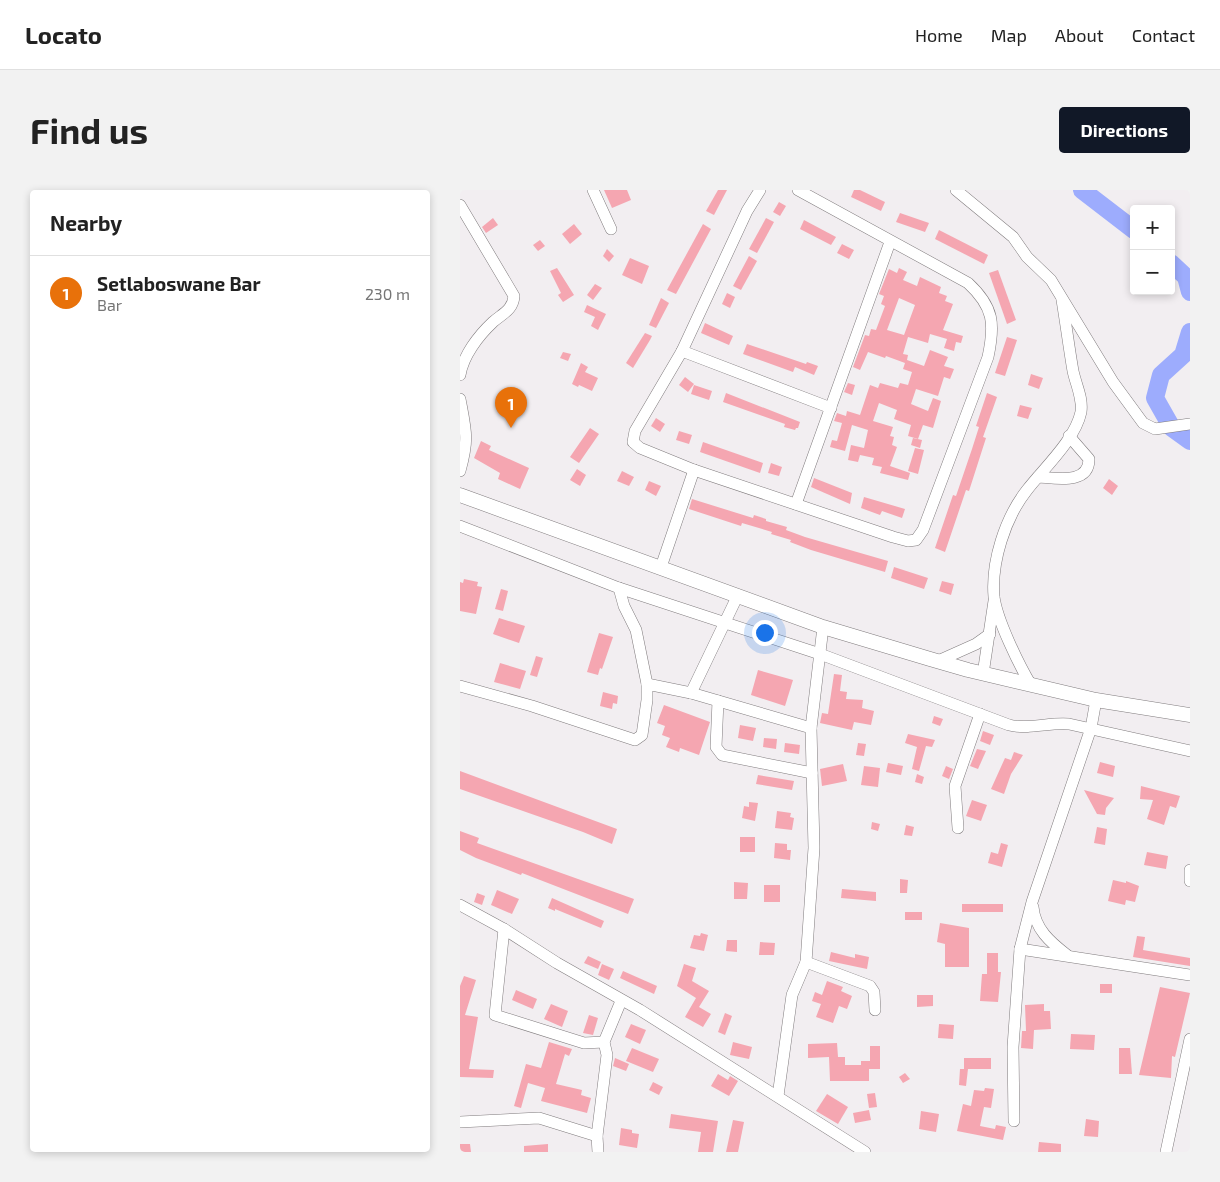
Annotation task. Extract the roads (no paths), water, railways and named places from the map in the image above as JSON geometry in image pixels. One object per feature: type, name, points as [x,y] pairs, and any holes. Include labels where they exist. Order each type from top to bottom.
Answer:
[{"type":"street","points":[[593,190],[611,229]]},
{"type":"street","points":[[760,190],[747,211],[682,351],[635,431],[633,442],[640,448],[694,470],[908,542],[916,540],[923,530],[988,357],[993,330],[989,311],[979,293],[968,283],[798,190]]},
{"type":"street","points":[[956,190],[1013,237],[1027,257],[1051,280],[1128,405],[1143,423],[1155,429],[1190,424]]},
{"type":"street","points":[[460,205],[514,296],[510,308],[465,348],[460,375]]},
{"type":"street","points":[[796,504],[890,242]]},
{"type":"street","points":[[983,674],[990,634],[996,568],[1003,533],[1016,506],[1069,436],[1081,409],[1062,300]]},
{"type":"street","points":[[682,351],[831,408]]},
{"type":"street","points":[[460,399],[466,424],[467,442],[460,472]]},
{"type":"street","points":[[1038,477],[1074,478],[1085,472],[1089,467],[1089,459],[1069,436]]},
{"type":"street","points":[[661,567],[694,470]]},
{"type":"street","points":[[460,495],[823,627],[983,674],[1096,700],[1190,716]]},
{"type":"street","points":[[460,526],[619,588],[820,654],[1017,727],[1033,727],[1057,723],[1091,728],[1190,751]]},
{"type":"street","points":[[460,686],[532,706],[635,740],[642,736],[647,700],[646,684],[636,630],[624,606],[619,588]]},
{"type":"street","points":[[691,693],[738,595]]},
{"type":"street","points":[[994,597],[1015,657],[1031,685]]},
{"type":"street","points":[[778,1096],[792,995],[806,962],[814,848],[811,728],[823,627]]},
{"type":"street","points":[[938,661],[976,644],[990,634]]},
{"type":"street","points":[[646,684],[691,693],[811,728]]},
{"type":"street","points":[[1014,1121],[1013,1047],[1020,949],[1032,902],[1091,728],[1096,700]]},
{"type":"street","points":[[718,701],[716,747],[722,755],[812,774]]},
{"type":"street","points":[[958,828],[955,786],[980,714]]},
{"type":"street","points":[[1190,870],[1190,881]]},
{"type":"street","points":[[1032,902],[1034,917],[1043,934],[1068,956]]},
{"type":"street","points":[[460,906],[504,928],[621,1001],[640,1010],[865,1152]]},
{"type":"street","points":[[504,928],[495,1015],[584,1043],[604,1042]]},
{"type":"street","points":[[1020,949],[1190,975]]},
{"type":"street","points":[[806,962],[870,986],[874,992],[875,1010]]},
{"type":"street","points":[[598,1152],[596,1136],[607,1055],[604,1042],[621,1001]]},
{"type":"street","points":[[1166,1152],[1190,1039]]},
{"type":"street","points":[[460,1122],[539,1118],[596,1136]]},
{"type":"waterway","points":[[1082,190],[1130,227]]},
{"type":"waterway","points":[[1175,267],[1186,277],[1190,292]]},
{"type":"waterway","points":[[1190,332],[1183,355],[1161,375],[1155,398],[1172,428],[1190,441]]},
{"type":"place","name":"Setlaboswane Bar","points":[[511,428]]}]
